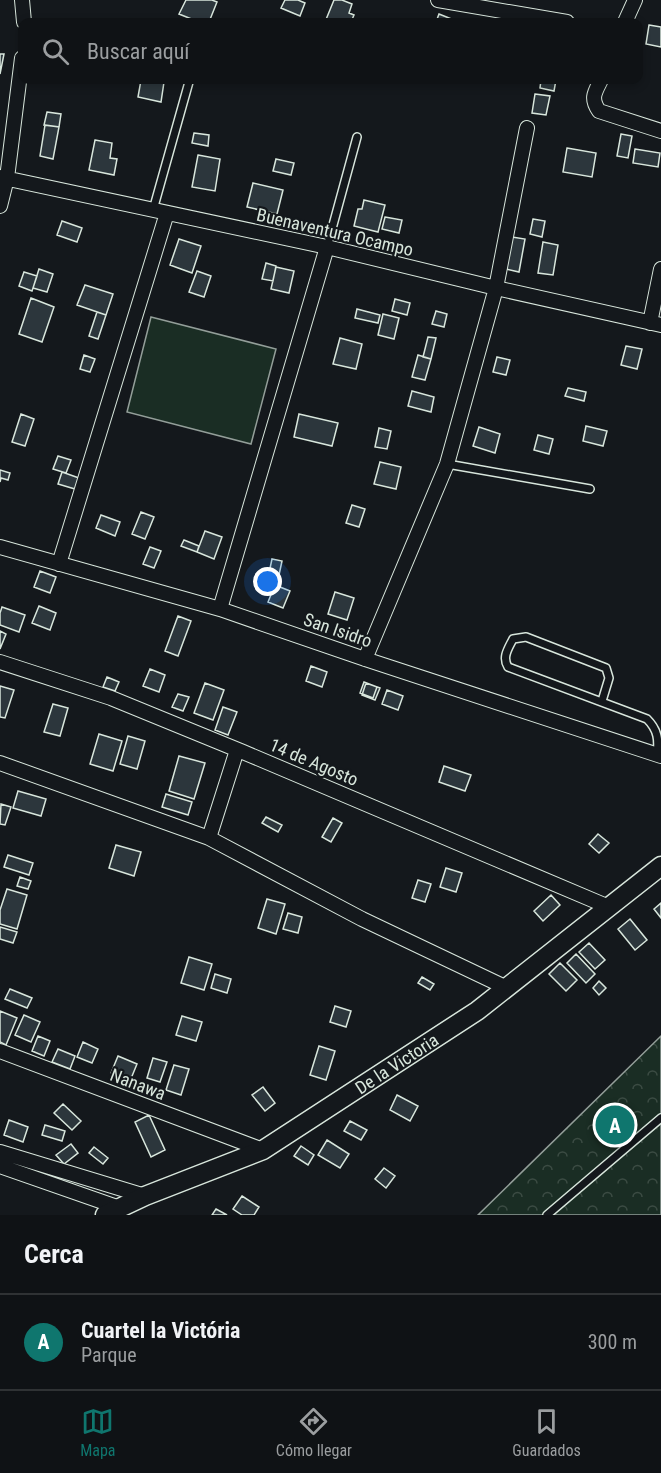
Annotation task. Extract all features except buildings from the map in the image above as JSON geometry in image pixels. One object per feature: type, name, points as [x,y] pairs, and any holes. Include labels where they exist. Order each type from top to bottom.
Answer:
[{"type":"main road","name":"De la Victoria","points":[[112,1211],[262,1150],[477,1011],[661,866]]},
{"type":"street","points":[[22,0],[24,18]]},
{"type":"street","points":[[438,0],[544,18]]},
{"type":"street","points":[[627,18],[635,0]]},
{"type":"street","points":[[0,206],[18,84]]},
{"type":"street","points":[[598,84],[594,104],[599,111],[661,131]]},
{"type":"street","points":[[365,659],[447,464],[496,288],[527,128]]},
{"type":"street","name":"Buenaventura Ocampo","points":[[4,177],[656,324]]},
{"type":"street","points":[[59,564],[160,211]]},
{"type":"street","points":[[220,609],[327,248]]},
{"type":"street","points":[[656,324],[661,269]]},
{"type":"street","name":"San Isidro","points":[[0,547],[220,609],[659,756]]},
{"type":"street","name":"14 de Agosto","points":[[0,662],[111,698],[609,907]]},
{"type":"street","points":[[209,838],[237,750]]},
{"type":"street","points":[[0,762],[209,838],[362,919],[507,988]]},
{"type":"street","name":"Nanawa","points":[[0,1051],[262,1150]]},
{"type":"street","points":[[0,1152],[145,1196]]},
{"type":"street","points":[[0,1166],[112,1211]]},
{"type":"lane","points":[[160,211],[189,84]]},
{"type":"lane","points":[[327,248],[357,136]]},
{"type":"lane","points":[[447,464],[590,489]]},
{"type":"lane","points":[[602,701],[609,678],[606,668],[526,638],[513,639],[506,655],[505,661],[508,667],[647,719],[657,733],[659,756]]},
{"type":"lane","points":[[547,1215],[661,1118]]},
{"type":"green space","points":[[151,317],[276,349],[251,444],[127,412]]},
{"type":"green space","points":[[661,1036],[661,1215],[478,1215]]},
{"type":"place","name":"Cuartel la Victória","points":[[615,1125]]}]
